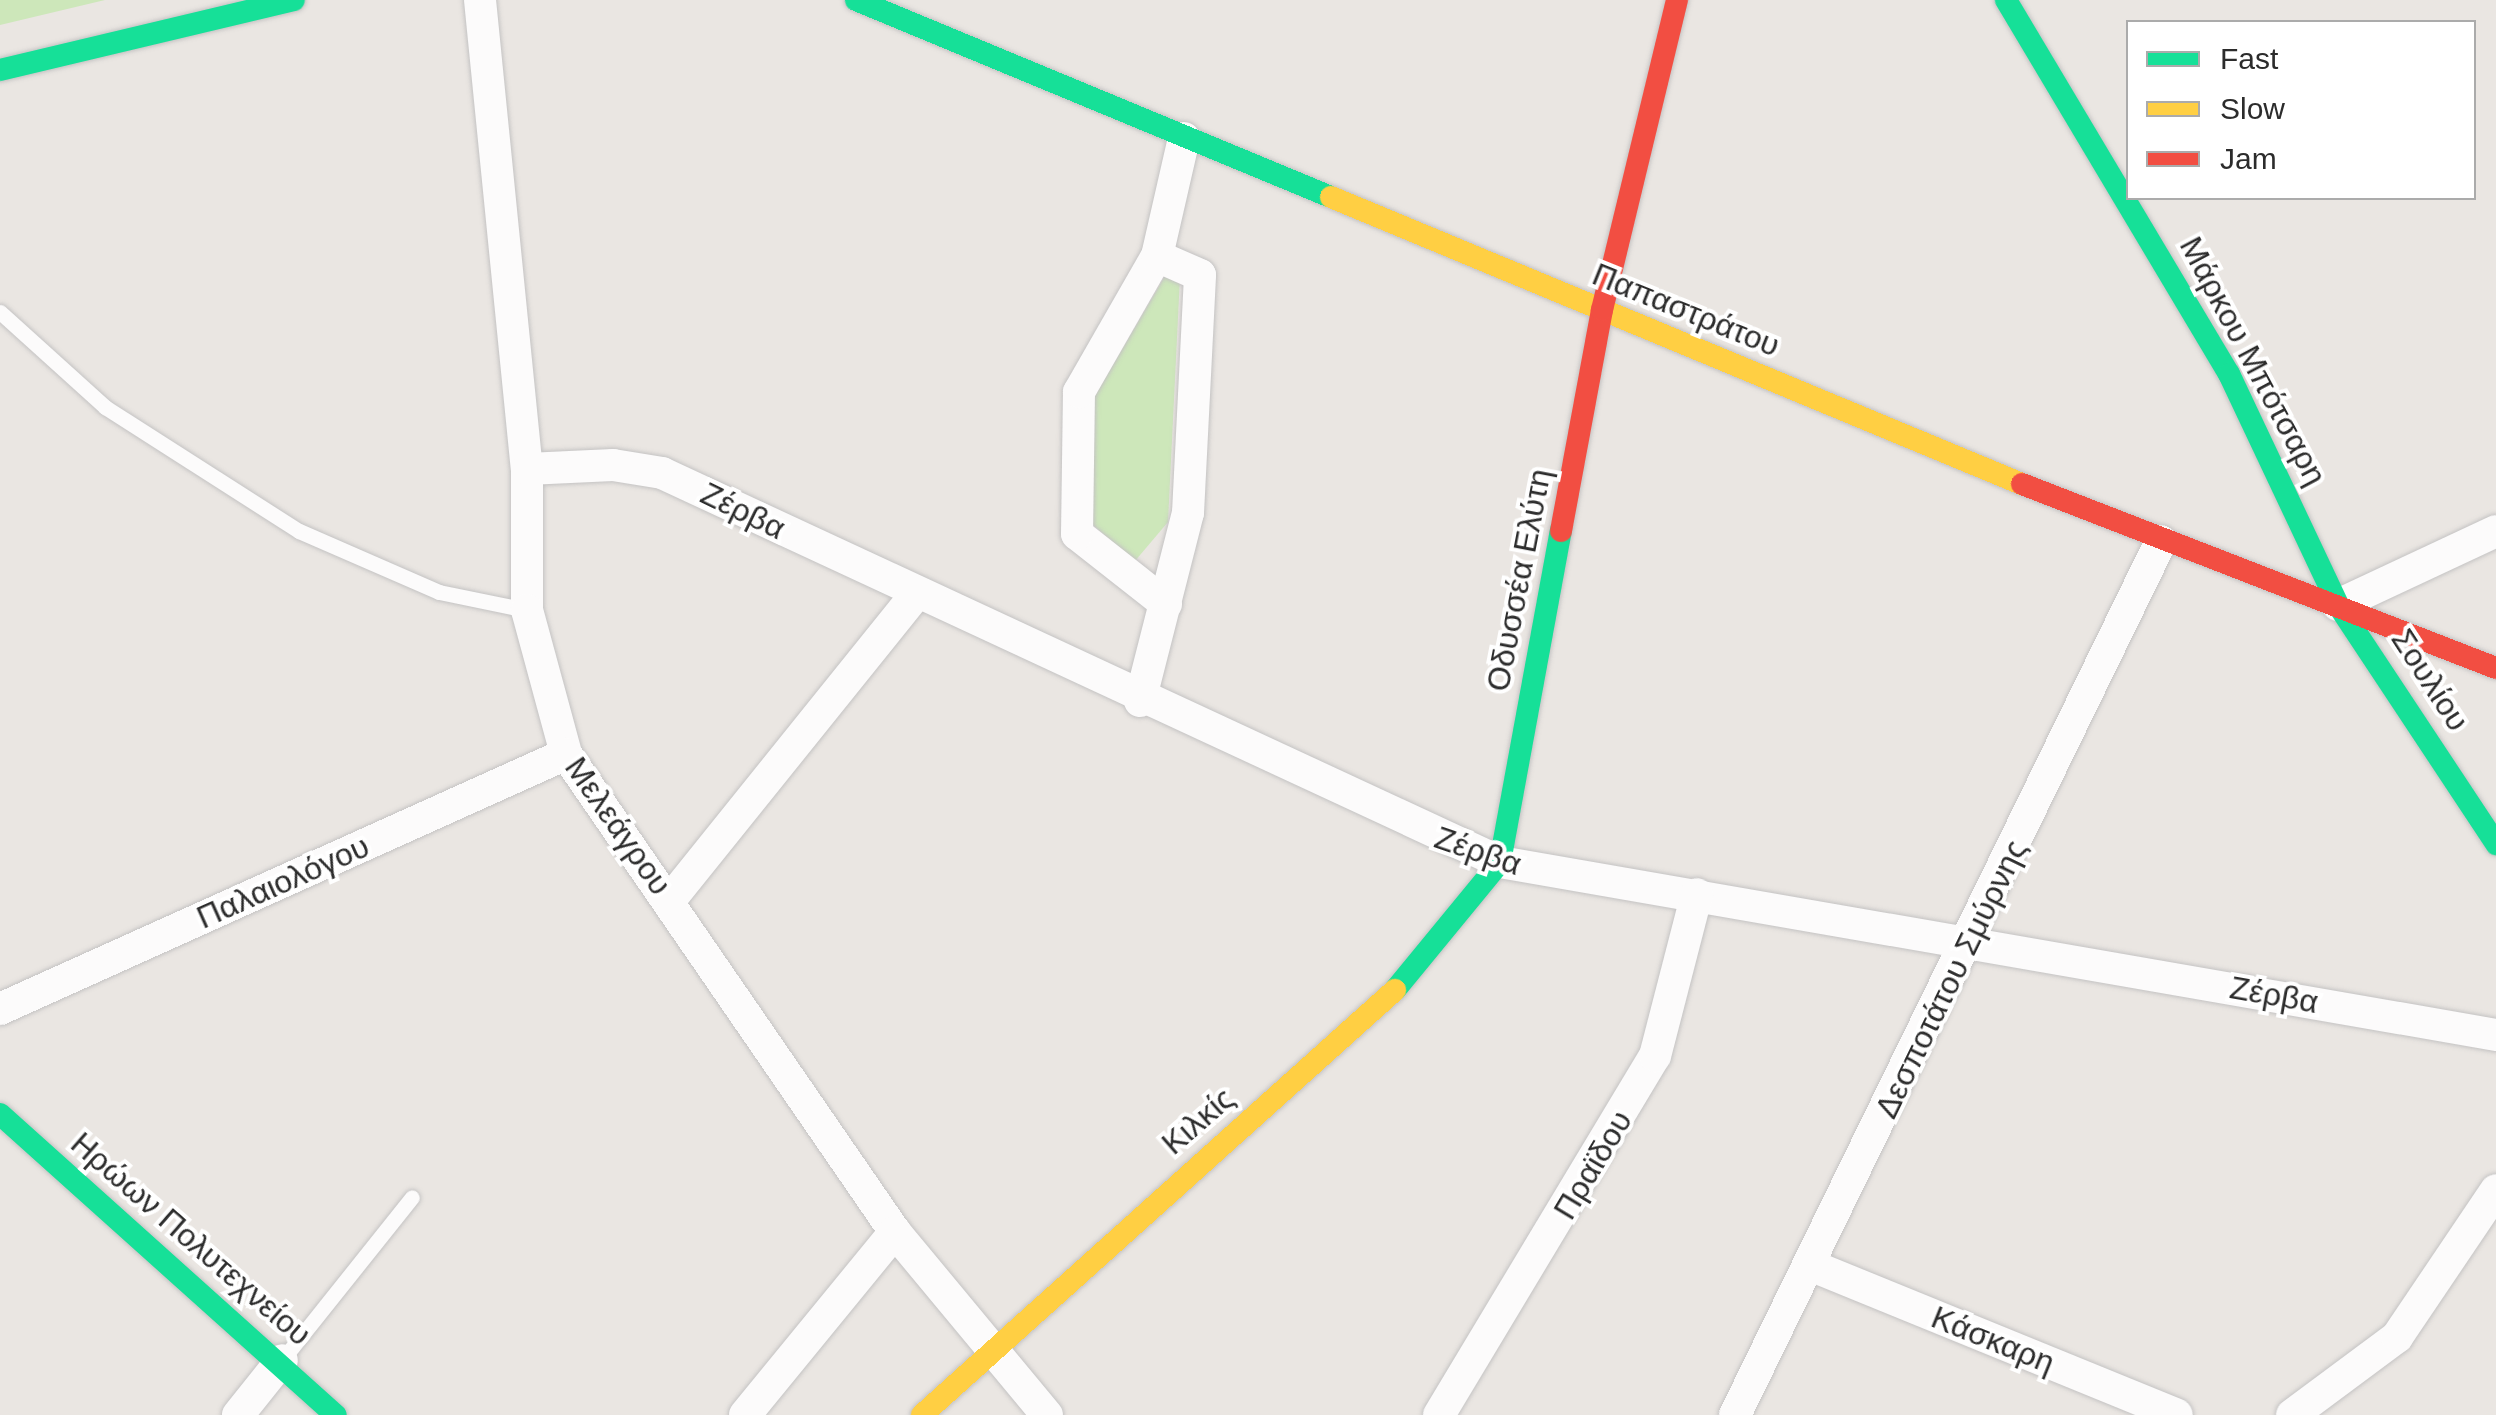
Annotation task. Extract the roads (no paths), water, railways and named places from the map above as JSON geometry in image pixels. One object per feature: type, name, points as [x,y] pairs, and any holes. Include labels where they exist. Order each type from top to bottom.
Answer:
[{"type":"street","points":[[0,70],[294,0]]},
{"type":"street","name":"Μελεάγρου","points":[[480,0],[527,470],[528,610],[566,754],[895,1232],[1047,1415]]},
{"type":"street","name":"Παπαστράτου","points":[[856,0],[2161,540],[2496,668]]},
{"type":"street","name":"Οδυσσέα Ελύτη","points":[[1500,862],[1602,310],[1677,0]]},
{"type":"street","name":"Μάρκου Μπότσαρη","points":[[2006,0],[2229,374],[2338,605]]},
{"type":"street","points":[[1166,604],[1077,534],[1079,392],[1157,256],[1184,138]]},
{"type":"street","points":[[1140,701],[1188,514],[1200,275],[1157,256]]},
{"type":"street","name":"Ζέρβα","points":[[527,470],[662,473],[1140,701],[1500,862],[2496,1035]]},
{"type":"street","points":[[2338,605],[2496,532]]},
{"type":"street","name":"Δεσποτάτου Σμύρνης","points":[[1734,1415],[1970,941],[2161,540]]},
{"type":"street","points":[[670,900],[917,593]]},
{"type":"street","name":"Σουλίου","points":[[2338,605],[2496,844]]},
{"type":"street","name":"Παλαιολόγου","points":[[0,1009],[566,754]]},
{"type":"street","name":"Κιλκίς","points":[[922,1415],[1384,1002],[1466,920],[1500,862]]},
{"type":"street","name":"Πραϊδου","points":[[1439,1415],[1655,1056],[1697,894]]},
{"type":"street","name":"Ηρώων Πολυτεχνείου","points":[[0,1114],[282,1360],[336,1415]]},
{"type":"street","points":[[2292,1415],[2397,1337],[2496,1190]]},
{"type":"street","points":[[745,1415],[895,1232]]},
{"type":"street","name":"Κάσκαρη","points":[[1810,1265],[2177,1415]]},
{"type":"street","points":[[238,1415],[282,1360]]},
{"type":"lane","points":[[0,312],[104,407],[299,531],[458,598],[528,610]]},
{"type":"lane","points":[[282,1360],[412,1197]]}]
